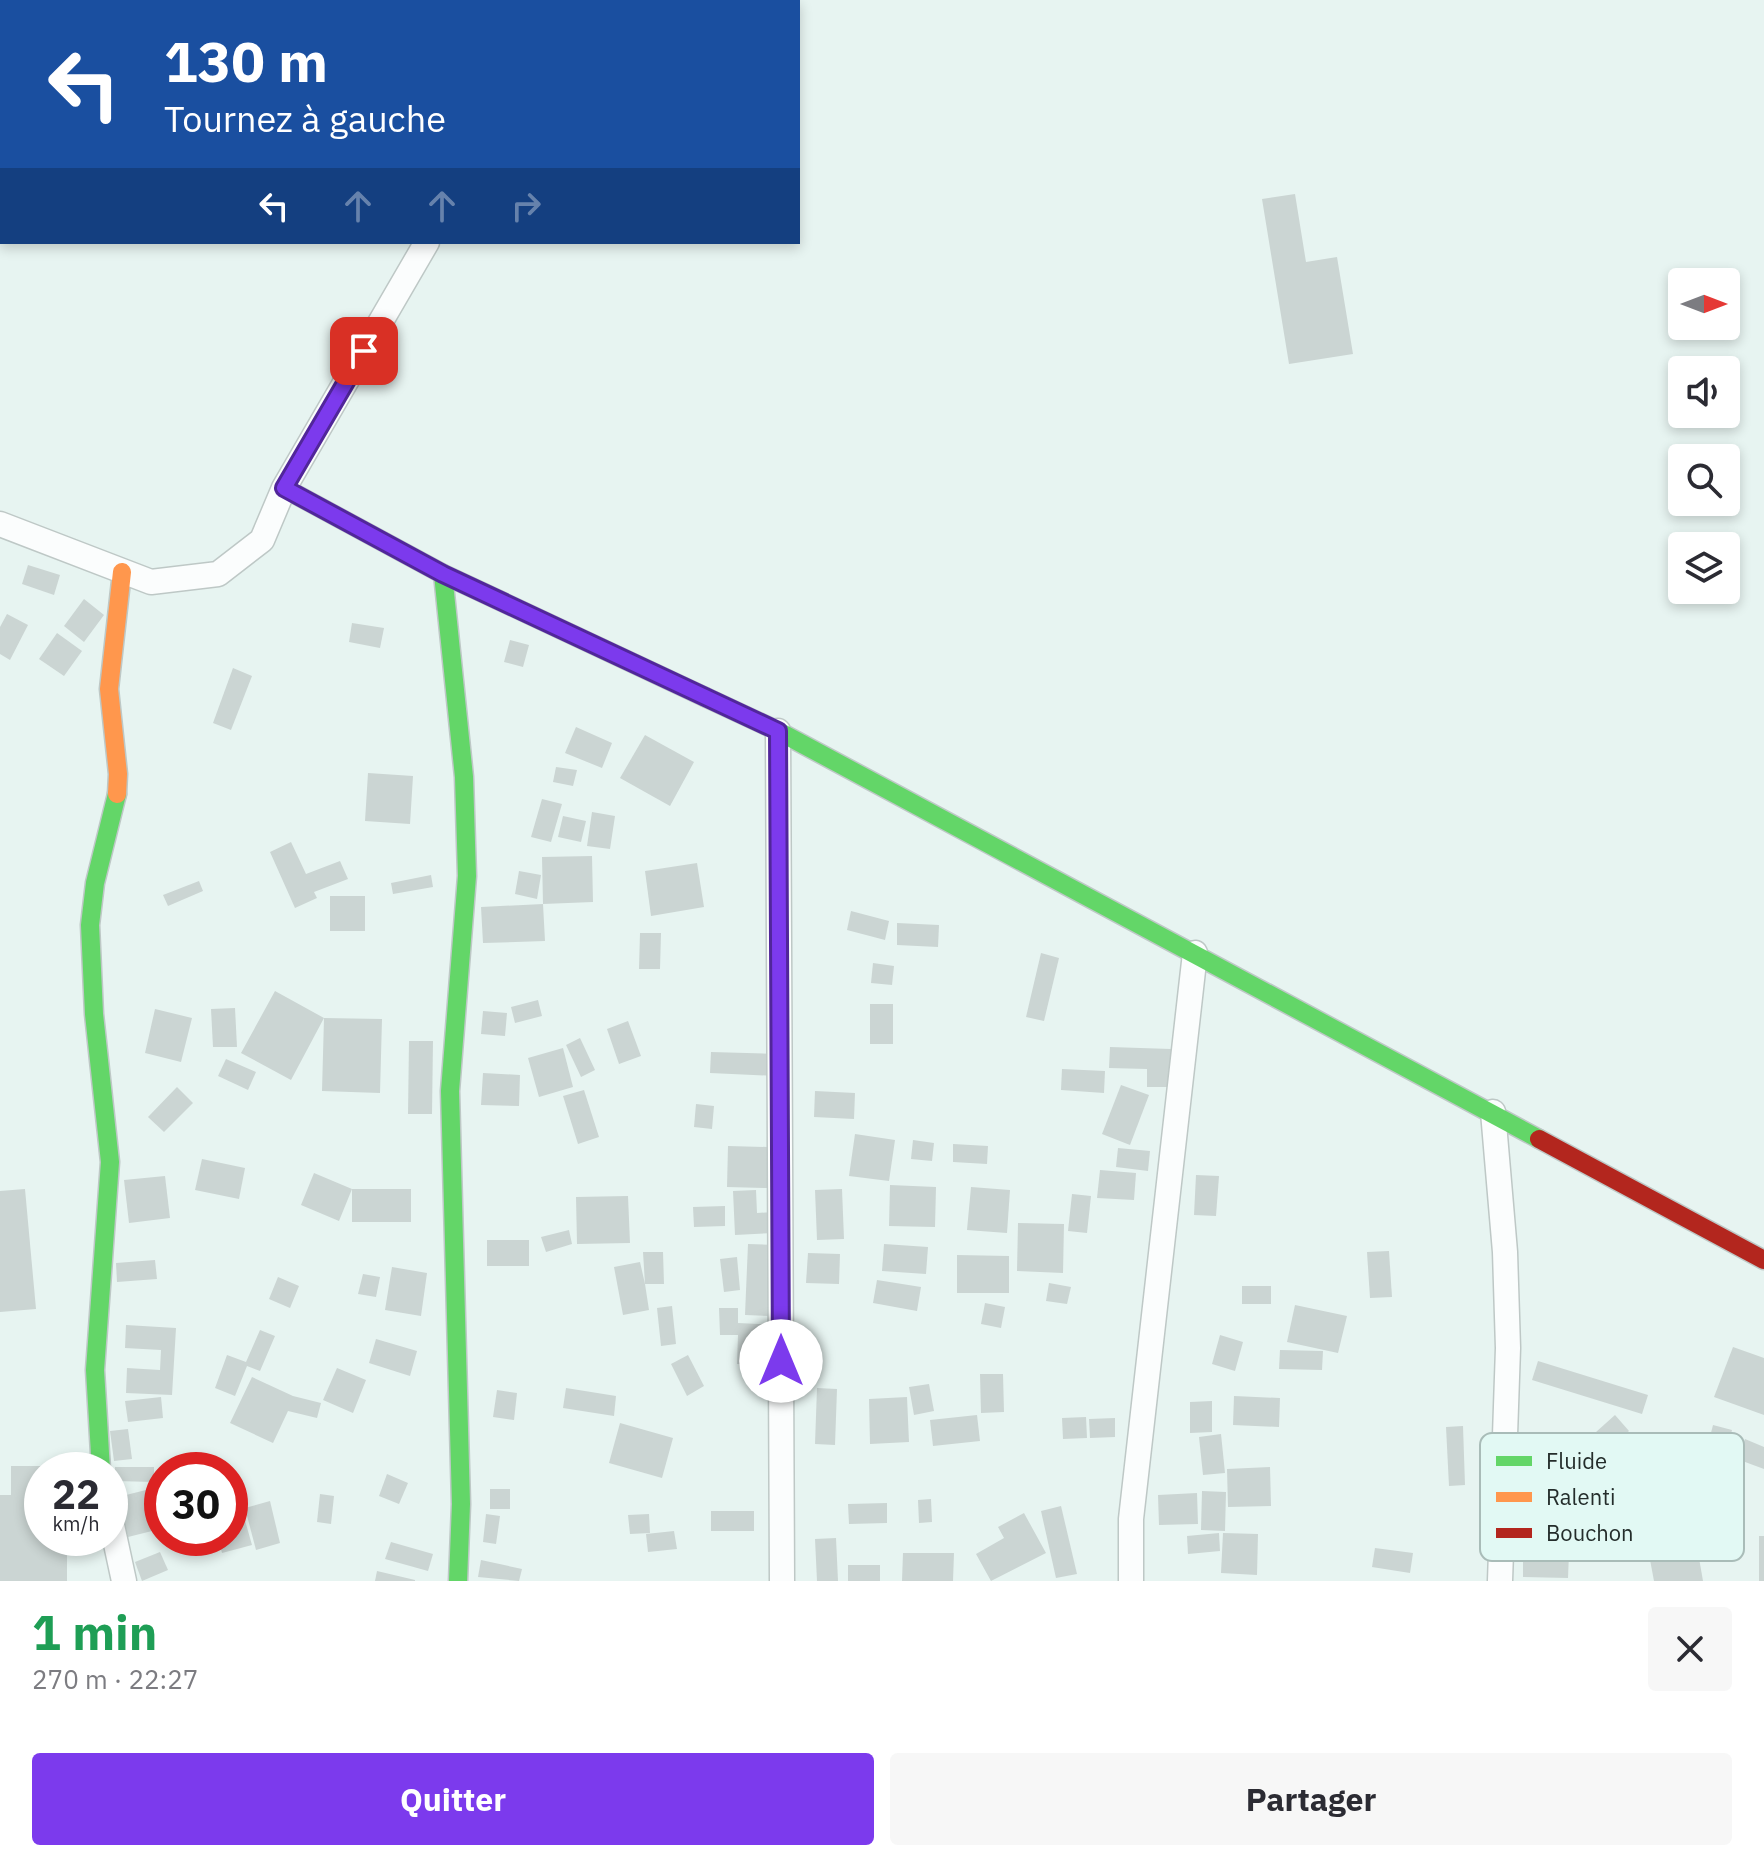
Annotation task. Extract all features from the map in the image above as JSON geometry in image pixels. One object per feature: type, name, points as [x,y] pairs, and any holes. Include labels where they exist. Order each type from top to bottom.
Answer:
[{"type":"street","points":[[0,524],[151,582],[218,574],[262,540],[284,488],[426,244]]},
{"type":"street","points":[[284,488],[443,574],[778,731],[1764,1260]]},
{"type":"street","points":[[100,1452],[95,1370],[110,1162],[94,1014],[90,925],[95,883],[116,801],[118,774],[109,689],[122,572]]},
{"type":"street","points":[[443,574],[464,777],[467,876],[450,1091],[461,1504],[458,1581]]},
{"type":"street","points":[[778,731],[782,1581]]},
{"type":"street","points":[[1131,1581],[1131,1519],[1195,953]]},
{"type":"street","points":[[1493,1112],[1505,1252],[1508,1348],[1505,1433]]},
{"type":"street","points":[[119,1556],[124,1581]]},
{"type":"street","points":[[1500,1581],[1501,1561]]},
{"type":"building","points":[[1295,194],[1306,262],[1337,257],[1353,354],[1289,364],[1262,199]]},
{"type":"building","points":[[28,565],[60,575],[54,595],[22,584]]},
{"type":"building","points":[[84,599],[104,615],[84,642],[64,626]]},
{"type":"building","points":[[7,614],[28,625],[10,660],[0,654],[0,627]]},
{"type":"building","points":[[352,623],[384,628],[380,648],[349,642]]},
{"type":"building","points":[[57,633],[82,651],[64,676],[39,659]]},
{"type":"building","points":[[510,640],[529,645],[523,667],[504,662]]},
{"type":"building","points":[[233,668],[252,676],[231,730],[213,723]]},
{"type":"building","points":[[576,727],[612,743],[602,768],[565,753]]},
{"type":"building","points":[[645,735],[694,762],[670,806],[620,778]]},
{"type":"building","points":[[556,767],[577,770],[573,786],[553,782]]},
{"type":"building","points":[[368,773],[413,776],[410,824],[365,821]]},
{"type":"building","points":[[542,799],[562,804],[551,842],[531,837]]},
{"type":"building","points":[[592,812],[615,816],[610,849],[587,846]]},
{"type":"building","points":[[563,816],[586,821],[581,842],[558,837]]},
{"type":"building","points":[[291,842],[306,874],[340,861],[348,879],[314,892],[317,898],[295,908],[270,852]]},
{"type":"building","points":[[592,856],[593,902],[543,904],[542,857]]},
{"type":"building","points":[[697,863],[704,907],[651,916],[645,871]]},
{"type":"building","points":[[519,871],[541,875],[537,899],[515,894]]},
{"type":"building","points":[[431,875],[433,887],[393,894],[391,883]]},
{"type":"building","points":[[199,881],[203,891],[168,906],[163,895]]},
{"type":"building","points":[[330,896],[365,896],[365,931],[330,931]]},
{"type":"building","points":[[543,904],[545,941],[483,943],[481,907]]},
{"type":"building","points":[[851,911],[889,921],[885,940],[847,930]]},
{"type":"building","points":[[897,923],[939,925],[938,947],[897,945]]},
{"type":"building","points":[[640,933],[661,933],[660,969],[639,969]]},
{"type":"building","points":[[1041,953],[1059,958],[1044,1021],[1026,1017]]},
{"type":"building","points":[[873,963],[894,966],[892,985],[871,983]]},
{"type":"building","points":[[275,991],[324,1018],[291,1080],[241,1053]]},
{"type":"building","points":[[538,1000],[542,1016],[515,1023],[511,1007]]},
{"type":"building","points":[[870,1004],[893,1004],[893,1044],[870,1044]]},
{"type":"building","points":[[235,1008],[237,1047],[213,1047],[211,1009]]},
{"type":"building","points":[[155,1009],[192,1018],[181,1062],[145,1053]]},
{"type":"building","points":[[483,1011],[507,1013],[505,1036],[481,1034]]},
{"type":"building","points":[[324,1018],[382,1019],[380,1093],[322,1091]]},
{"type":"building","points":[[628,1021],[641,1056],[619,1064],[607,1029]]},
{"type":"building","points":[[580,1038],[595,1070],[581,1077],[566,1045]]},
{"type":"building","points":[[409,1041],[433,1041],[432,1114],[408,1114]]},
{"type":"building","points":[[1110,1047],[1171,1049],[1170,1087],[1147,1087],[1147,1069],[1109,1068]]},
{"type":"building","points":[[563,1048],[573,1087],[539,1097],[528,1058]]},
{"type":"building","points":[[711,1052],[777,1054],[776,1076],[710,1073]]},
{"type":"building","points":[[226,1059],[256,1072],[248,1090],[218,1076]]},
{"type":"building","points":[[1062,1069],[1105,1071],[1104,1093],[1061,1090]]},
{"type":"building","points":[[483,1073],[520,1075],[519,1106],[481,1105]]},
{"type":"building","points":[[1121,1085],[1149,1095],[1130,1145],[1102,1134]]},
{"type":"building","points":[[177,1087],[193,1103],[164,1132],[148,1117]]},
{"type":"building","points":[[584,1090],[599,1137],[578,1144],[563,1096]]},
{"type":"building","points":[[815,1091],[855,1093],[854,1119],[814,1117]]},
{"type":"building","points":[[696,1104],[714,1106],[712,1129],[694,1127]]},
{"type":"building","points":[[855,1134],[895,1140],[889,1181],[849,1176]]},
{"type":"building","points":[[913,1140],[934,1143],[932,1161],[911,1159]]},
{"type":"building","points":[[953,1144],[988,1146],[987,1164],[953,1162]]},
{"type":"building","points":[[728,1146],[768,1147],[767,1188],[727,1187]]},
{"type":"building","points":[[1118,1148],[1150,1151],[1148,1171],[1116,1167]]},
{"type":"building","points":[[202,1159],[245,1168],[239,1199],[195,1190]]},
{"type":"building","points":[[1100,1170],[1136,1173],[1134,1200],[1097,1198]]},
{"type":"building","points":[[314,1173],[352,1189],[339,1221],[301,1205]]},
{"type":"building","points":[[1196,1175],[1219,1176],[1216,1216],[1194,1215]]},
{"type":"building","points":[[165,1176],[170,1218],[129,1223],[124,1180]]},
{"type":"building","points":[[890,1185],[936,1187],[935,1227],[889,1226]]},
{"type":"building","points":[[971,1187],[1010,1190],[1007,1233],[967,1230]]},
{"type":"building","points":[[25,1189],[36,1309],[0,1312],[0,1191]]},
{"type":"building","points":[[352,1189],[411,1189],[411,1222],[352,1222]]},
{"type":"building","points":[[842,1189],[844,1239],[817,1240],[815,1190]]},
{"type":"building","points":[[756,1190],[757,1213],[774,1212],[774,1233],[735,1235],[733,1191]]},
{"type":"building","points":[[1072,1194],[1091,1196],[1087,1233],[1068,1231]]},
{"type":"building","points":[[628,1196],[630,1243],[577,1244],[576,1197]]},
{"type":"building","points":[[725,1206],[725,1226],[694,1227],[693,1207]]},
{"type":"building","points":[[1018,1223],[1064,1224],[1063,1273],[1017,1271]]},
{"type":"building","points":[[569,1230],[572,1244],[546,1252],[541,1237]]},
{"type":"building","points":[[487,1240],[529,1240],[529,1266],[487,1266]]},
{"type":"building","points":[[748,1244],[775,1245],[771,1316],[745,1315]]},
{"type":"building","points":[[884,1244],[928,1247],[926,1274],[882,1271]]},
{"type":"building","points":[[1389,1251],[1392,1297],[1370,1298],[1367,1252]]},
{"type":"building","points":[[643,1252],[663,1252],[664,1284],[645,1284]]},
{"type":"building","points":[[808,1253],[840,1254],[839,1284],[806,1283]]},
{"type":"building","points":[[957,1255],[1009,1256],[1009,1293],[957,1293]]},
{"type":"building","points":[[737,1257],[740,1290],[724,1292],[720,1259]]},
{"type":"building","points":[[155,1260],[157,1279],[117,1282],[116,1263]]},
{"type":"building","points":[[640,1262],[649,1310],[623,1315],[614,1267]]},
{"type":"building","points":[[392,1267],[427,1273],[421,1316],[385,1310]]},
{"type":"building","points":[[363,1274],[380,1277],[376,1297],[358,1294]]},
{"type":"building","points":[[278,1277],[299,1286],[290,1308],[269,1299]]},
{"type":"building","points":[[877,1280],[921,1287],[917,1311],[873,1303]]},
{"type":"building","points":[[1049,1283],[1071,1287],[1067,1304],[1046,1301]]},
{"type":"building","points":[[1242,1286],[1271,1286],[1271,1304],[1242,1304]]},
{"type":"building","points":[[985,1303],[1005,1307],[1001,1328],[981,1324]]},
{"type":"building","points":[[1295,1305],[1347,1316],[1338,1353],[1287,1342]]},
{"type":"building","points":[[672,1306],[676,1344],[661,1346],[657,1308]]},
{"type":"building","points":[[719,1308],[738,1308],[738,1323],[776,1325],[774,1365],[737,1364],[738,1335],[720,1335]]},
{"type":"building","points":[[126,1325],[176,1328],[172,1395],[126,1393],[127,1368],[160,1370],[161,1350],[125,1348]]},
{"type":"building","points":[[260,1330],[275,1336],[260,1371],[247,1366],[235,1396],[215,1388],[227,1355],[246,1362]]},
{"type":"building","points":[[1220,1335],[1243,1342],[1235,1371],[1212,1364]]},
{"type":"building","points":[[376,1339],[417,1351],[410,1376],[369,1363]]},
{"type":"building","points":[[1733,1347],[1764,1358],[1764,1415],[1714,1397]]},
{"type":"building","points":[[1280,1350],[1323,1351],[1322,1370],[1279,1369]]},
{"type":"building","points":[[688,1355],[704,1386],[687,1396],[671,1364]]},
{"type":"building","points":[[1538,1361],[1648,1395],[1642,1414],[1532,1380]]},
{"type":"building","points":[[337,1368],[366,1380],[353,1413],[323,1400]]},
{"type":"building","points":[[980,1374],[1003,1374],[1004,1412],[981,1413]]},
{"type":"building","points":[[252,1377],[293,1396],[321,1403],[317,1418],[288,1411],[273,1443],[230,1423]]},
{"type":"building","points":[[929,1384],[934,1411],[914,1415],[909,1387]]},
{"type":"building","points":[[566,1388],[616,1396],[614,1416],[563,1408]]},
{"type":"building","points":[[817,1388],[837,1389],[835,1445],[815,1444]]},
{"type":"building","points":[[497,1390],[517,1393],[514,1420],[493,1417]]},
{"type":"building","points":[[1234,1396],[1280,1398],[1279,1427],[1233,1425]]},
{"type":"building","points":[[161,1397],[163,1418],[128,1422],[125,1401]]},
{"type":"building","points":[[907,1397],[909,1442],[870,1444],[869,1399]]},
{"type":"building","points":[[1212,1401],[1212,1432],[1190,1433],[1190,1402]]},
{"type":"building","points":[[977,1415],[980,1441],[933,1446],[930,1420]]},
{"type":"building","points":[[1615,1415],[1629,1431],[1627,1433],[1595,1433]]},
{"type":"building","points":[[1086,1417],[1087,1438],[1063,1439],[1062,1418]]},
{"type":"building","points":[[1115,1418],[1115,1437],[1090,1438],[1089,1419]]},
{"type":"building","points":[[620,1423],[673,1438],[662,1478],[609,1463]]},
{"type":"building","points":[[1713,1425],[1732,1430],[1731,1433],[1711,1433]]},
{"type":"building","points":[[1463,1426],[1465,1485],[1449,1486],[1446,1427]]},
{"type":"building","points":[[128,1429],[132,1459],[128,1459],[128,1452],[113,1452],[110,1431]]},
{"type":"building","points":[[1221,1434],[1225,1473],[1203,1475],[1199,1437]]},
{"type":"building","points":[[1745,1439],[1764,1447],[1764,1469],[1744,1462]]},
{"type":"building","points":[[11,1466],[24,1466],[24,1556],[67,1556],[67,1581],[0,1581],[0,1495],[11,1495]]},
{"type":"building","points":[[128,1467],[144,1467],[144,1482],[128,1481]]},
{"type":"building","points":[[1270,1467],[1271,1506],[1228,1507],[1227,1469]]},
{"type":"building","points":[[387,1474],[408,1483],[399,1504],[379,1496]]},
{"type":"building","points":[[490,1489],[510,1489],[510,1509],[490,1509]]},
{"type":"building","points":[[144,1490],[144,1533],[128,1537],[128,1494]]},
{"type":"building","points":[[1202,1491],[1226,1492],[1225,1531],[1201,1530]]},
{"type":"building","points":[[1197,1493],[1198,1524],[1159,1525],[1158,1495]]},
{"type":"building","points":[[320,1494],[334,1496],[331,1524],[317,1522]]},
{"type":"building","points":[[931,1499],[932,1522],[919,1523],[918,1500]]},
{"type":"building","points":[[270,1501],[280,1543],[256,1550],[248,1507]]},
{"type":"building","points":[[887,1503],[887,1523],[849,1524],[848,1504]]},
{"type":"building","points":[[1061,1506],[1077,1574],[1056,1578],[1041,1511]]},
{"type":"building","points":[[711,1511],[754,1511],[754,1531],[711,1531]]},
{"type":"building","points":[[1024,1513],[1046,1553],[991,1581],[976,1554],[1004,1538],[998,1527]]},
{"type":"building","points":[[486,1514],[500,1516],[496,1544],[483,1542]]},
{"type":"building","points":[[649,1514],[650,1533],[630,1534],[628,1515]]},
{"type":"building","points":[[674,1531],[677,1549],[648,1552],[646,1534]]},
{"type":"building","points":[[1219,1533],[1220,1551],[1188,1554],[1187,1536]]},
{"type":"building","points":[[1223,1533],[1258,1534],[1257,1575],[1221,1573]]},
{"type":"building","points":[[1759,1536],[1764,1536],[1764,1581],[1759,1581]]},
{"type":"building","points":[[836,1538],[838,1581],[817,1581],[815,1539]]},
{"type":"building","points":[[391,1542],[433,1554],[428,1571],[385,1559]]},
{"type":"building","points":[[1375,1548],[1413,1553],[1410,1573],[1372,1567]]},
{"type":"building","points":[[903,1553],[954,1553],[953,1581],[902,1581]]},
{"type":"building","points":[[150,1556],[162,1556],[168,1570],[142,1581],[135,1562]]},
{"type":"building","points":[[481,1560],[522,1569],[519,1581],[478,1577]]},
{"type":"building","points":[[1523,1561],[1569,1561],[1568,1578],[1523,1577]]},
{"type":"building","points":[[1650,1561],[1700,1561],[1703,1581],[1654,1581]]},
{"type":"building","points":[[848,1565],[880,1565],[880,1581],[848,1581]]},
{"type":"building","points":[[377,1571],[415,1580],[415,1581],[375,1581]]},
{"type":"traffic: fast","points":[[443,574],[464,777],[467,876],[450,1091],[461,1504],[458,1581]]},
{"type":"traffic: fast","points":[[705,697],[778,731],[1539,1139]]},
{"type":"traffic: fast","points":[[100,1452],[95,1370],[110,1162],[94,1014],[90,925],[95,883],[117,794]]},
{"type":"traffic: slow","points":[[284,488],[443,574],[705,697]]},
{"type":"traffic: slow","points":[[117,794],[118,774],[109,689],[122,572]]},
{"type":"traffic: jam","points":[[1539,1139],[1764,1260]]},
{"type":"route","points":[[364,351],[284,488],[443,574],[778,731],[781,1361]]}]
